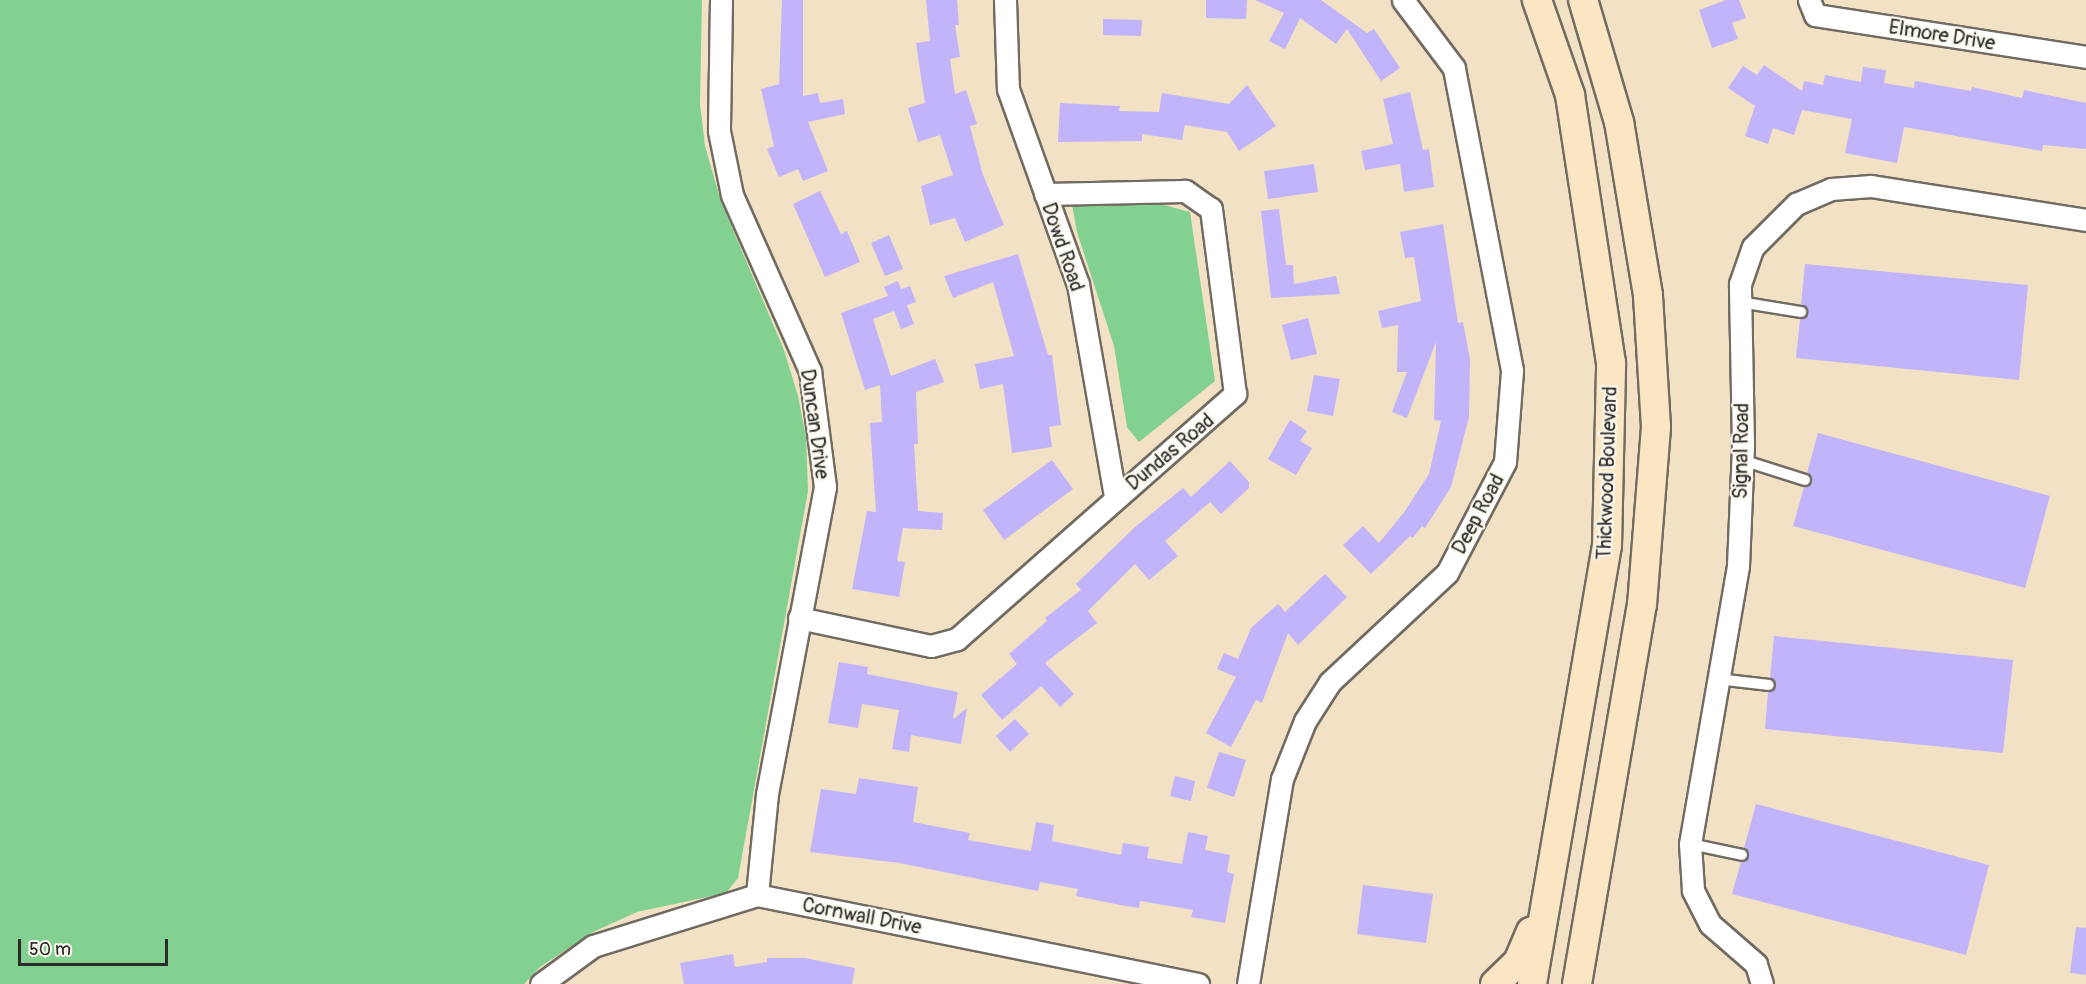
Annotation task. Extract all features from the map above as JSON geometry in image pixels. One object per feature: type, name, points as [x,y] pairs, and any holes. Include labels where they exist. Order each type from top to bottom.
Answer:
[{"type":"main road","name":"Thickwood Boulevard","points":[[1532,984],[1607,546],[1611,363],[1570,95],[1537,0]]},
{"type":"main road","points":[[1577,984],[1642,605],[1656,428],[1648,295],[1619,122],[1583,0]]},
{"type":"main road","points":[[1495,984],[1518,962],[1546,897]]},
{"type":"main road","points":[[1583,950],[1600,984]]},
{"type":"street","name":"Duncan Drive","points":[[721,0],[719,131],[732,195],[810,371],[825,487],[766,794],[757,895]]},
{"type":"street","name":"Dowd Road","points":[[1005,0],[1008,89],[1078,284],[1115,497]]},
{"type":"street","name":"Deep Road","points":[[1248,984],[1282,779],[1305,722],[1330,682],[1447,573],[1505,462],[1512,370],[1454,68],[1403,0]]},
{"type":"street","name":"Elmore Drive","points":[[1809,0],[1815,15],[2085,53]]},
{"type":"street","name":"Signal Road","points":[[1762,984],[1756,964],[1710,924],[1693,890],[1690,844],[1738,566],[1742,460],[1740,284],[1754,247],[1796,204],[1831,189],[1871,186],[2086,220]]},
{"type":"street","name":"Dundas Road","points":[[799,618],[931,646],[957,639],[1115,497],[1235,394],[1211,208],[1185,191],[1045,194]]},
{"type":"street","name":"Cornwall Drive","points":[[541,984],[593,946],[757,895],[1198,984]]},
{"type":"lane","points":[[1740,302],[1801,312]]},
{"type":"lane","points":[[1742,460],[1805,480]]},
{"type":"lane","points":[[1718,679],[1769,685]]},
{"type":"lane","points":[[1690,844],[1742,855]]},
{"type":"green space","points":[[0,0],[702,0],[700,104],[705,146],[721,202],[784,350],[798,396],[806,437],[808,491],[738,878],[726,893],[637,912],[593,932],[540,967],[524,984],[0,984]]},
{"type":"green space","points":[[1160,204],[1190,212],[1215,381],[1139,442],[1127,427],[1114,346],[1077,232],[1072,205]]},
{"type":"building","points":[[782,0],[803,0],[803,96],[818,93],[820,103],[843,99],[845,114],[808,122],[828,171],[803,181],[798,169],[779,177],[767,149],[774,146],[761,89],[779,84]]},
{"type":"building","points":[[926,0],[957,0],[959,25],[955,25],[960,57],[950,59],[955,94],[966,90],[977,124],[970,126],[983,175],[1004,225],[965,242],[955,218],[930,225],[921,186],[953,175],[940,135],[918,142],[908,108],[925,103],[916,43],[930,41]]},
{"type":"building","points":[[1206,0],[1247,0],[1246,19],[1206,18]]},
{"type":"building","points":[[1255,0],[1321,0],[1367,33],[1374,29],[1400,68],[1381,81],[1347,29],[1336,44],[1300,18],[1285,49],[1269,41],[1284,13]]},
{"type":"building","points":[[1726,0],[1739,0],[1746,18],[1732,23],[1738,39],[1712,48],[1699,10]]},
{"type":"building","points":[[1103,19],[1142,20],[1141,36],[1103,35]]},
{"type":"building","points":[[1764,65],[1802,91],[1804,81],[1823,85],[1825,75],[1861,82],[1863,67],[1886,70],[1884,83],[1914,88],[1915,81],[1971,91],[1972,87],[2022,98],[2024,90],[2086,103],[2086,149],[2043,145],[2042,151],[1904,127],[1897,163],[1845,153],[1852,119],[1802,110],[1794,135],[1773,128],[1768,144],[1745,136],[1755,106],[1728,88],[1743,66],[1757,75]]},
{"type":"building","points":[[1247,85],[1276,126],[1239,151],[1227,132],[1185,125],[1182,140],[1142,134],[1142,141],[1058,142],[1060,103],[1120,106],[1119,111],[1159,112],[1162,93],[1229,104]]},
{"type":"building","points":[[1410,92],[1423,150],[1429,149],[1434,187],[1404,192],[1400,164],[1365,170],[1361,151],[1393,144],[1383,99]]},
{"type":"building","points":[[1314,164],[1318,192],[1268,199],[1264,171]]},
{"type":"building","points":[[820,191],[841,234],[847,231],[860,262],[825,277],[793,204]]},
{"type":"building","points":[[1279,209],[1286,265],[1293,265],[1294,284],[1336,276],[1340,294],[1271,298],[1261,211]]},
{"type":"building","points":[[1443,224],[1458,323],[1463,322],[1470,359],[1469,417],[1451,487],[1425,528],[1422,526],[1413,538],[1410,536],[1371,574],[1343,545],[1363,526],[1379,543],[1405,511],[1429,474],[1441,421],[1434,420],[1436,342],[1407,418],[1392,412],[1407,372],[1397,372],[1398,325],[1382,328],[1378,311],[1421,301],[1414,257],[1405,258],[1400,232]]},
{"type":"building","points":[[889,235],[903,269],[885,276],[871,243]]},
{"type":"building","points":[[1018,254],[1048,355],[1052,355],[1061,425],[1049,427],[1052,447],[1012,453],[1003,384],[980,389],[975,364],[1014,356],[993,282],[953,298],[944,276]]},
{"type":"building","points":[[1805,264],[2028,285],[2019,380],[1796,358],[1800,319],[1808,313],[1801,304]]},
{"type":"building","points":[[898,281],[901,289],[910,286],[916,302],[907,305],[914,324],[901,329],[894,311],[873,319],[891,376],[935,359],[944,382],[916,392],[918,444],[914,444],[918,511],[943,513],[942,530],[903,528],[897,561],[905,562],[899,597],[852,589],[867,511],[876,512],[870,423],[882,422],[880,385],[865,390],[841,313],[888,296],[884,287]]},
{"type":"building","points":[[1308,318],[1317,354],[1291,360],[1282,325]]},
{"type":"building","points":[[1314,375],[1340,379],[1333,416],[1307,411]]},
{"type":"building","points":[[1290,420],[1307,431],[1300,441],[1312,448],[1296,475],[1268,459]]},
{"type":"building","points":[[1818,433],[2050,496],[2025,588],[1793,526],[1804,487],[1812,482],[1807,473]]},
{"type":"building","points":[[1052,460],[1073,489],[1004,540],[983,510]]},
{"type":"building","points":[[1230,461],[1249,482],[1249,488],[1221,514],[1210,502],[1165,541],[1178,556],[1149,580],[1135,564],[1088,611],[1097,623],[1045,663],[1074,694],[1060,707],[1041,686],[1002,720],[981,695],[1017,664],[1009,654],[1047,621],[1045,618],[1081,590],[1076,584],[1135,527],[1183,488],[1191,497]]},
{"type":"building","points":[[1325,574],[1347,597],[1298,645],[1288,633],[1262,703],[1256,700],[1231,747],[1206,733],[1236,677],[1217,669],[1224,653],[1238,659],[1251,628],[1278,604],[1285,612]]},
{"type":"building","points":[[1774,636],[2013,660],[2003,753],[1765,729],[1768,692],[1776,685],[1770,678]]},
{"type":"building","points":[[839,662],[868,667],[867,674],[958,692],[953,719],[967,708],[961,744],[911,735],[909,752],[892,749],[899,710],[862,704],[858,728],[828,723]]},
{"type":"building","points":[[1015,719],[1029,734],[1010,752],[996,736]]},
{"type":"building","points":[[1219,752],[1246,760],[1234,797],[1207,788]]},
{"type":"building","points":[[1175,776],[1195,781],[1191,801],[1170,796]]},
{"type":"building","points":[[859,778],[918,787],[913,822],[970,833],[968,840],[1031,851],[1036,822],[1054,825],[1052,841],[1121,855],[1123,843],[1149,847],[1147,858],[1182,864],[1188,832],[1208,836],[1205,850],[1230,855],[1227,872],[1234,874],[1225,923],[1191,917],[1193,910],[1140,901],[1139,908],[1076,896],[1078,889],[1040,882],[1038,891],[899,863],[810,852],[821,789],[856,794]]},
{"type":"building","points":[[1756,804],[1989,865],[1966,955],[1732,894],[1741,862],[1749,857],[1744,848]]},
{"type":"building","points":[[1363,885],[1433,894],[1426,943],[1357,934]]},
{"type":"building","points":[[2076,927],[2086,928],[2086,975],[2070,973]]},
{"type":"building","points":[[733,954],[735,967],[767,962],[767,958],[805,958],[855,968],[852,984],[684,984],[680,963]]}]
